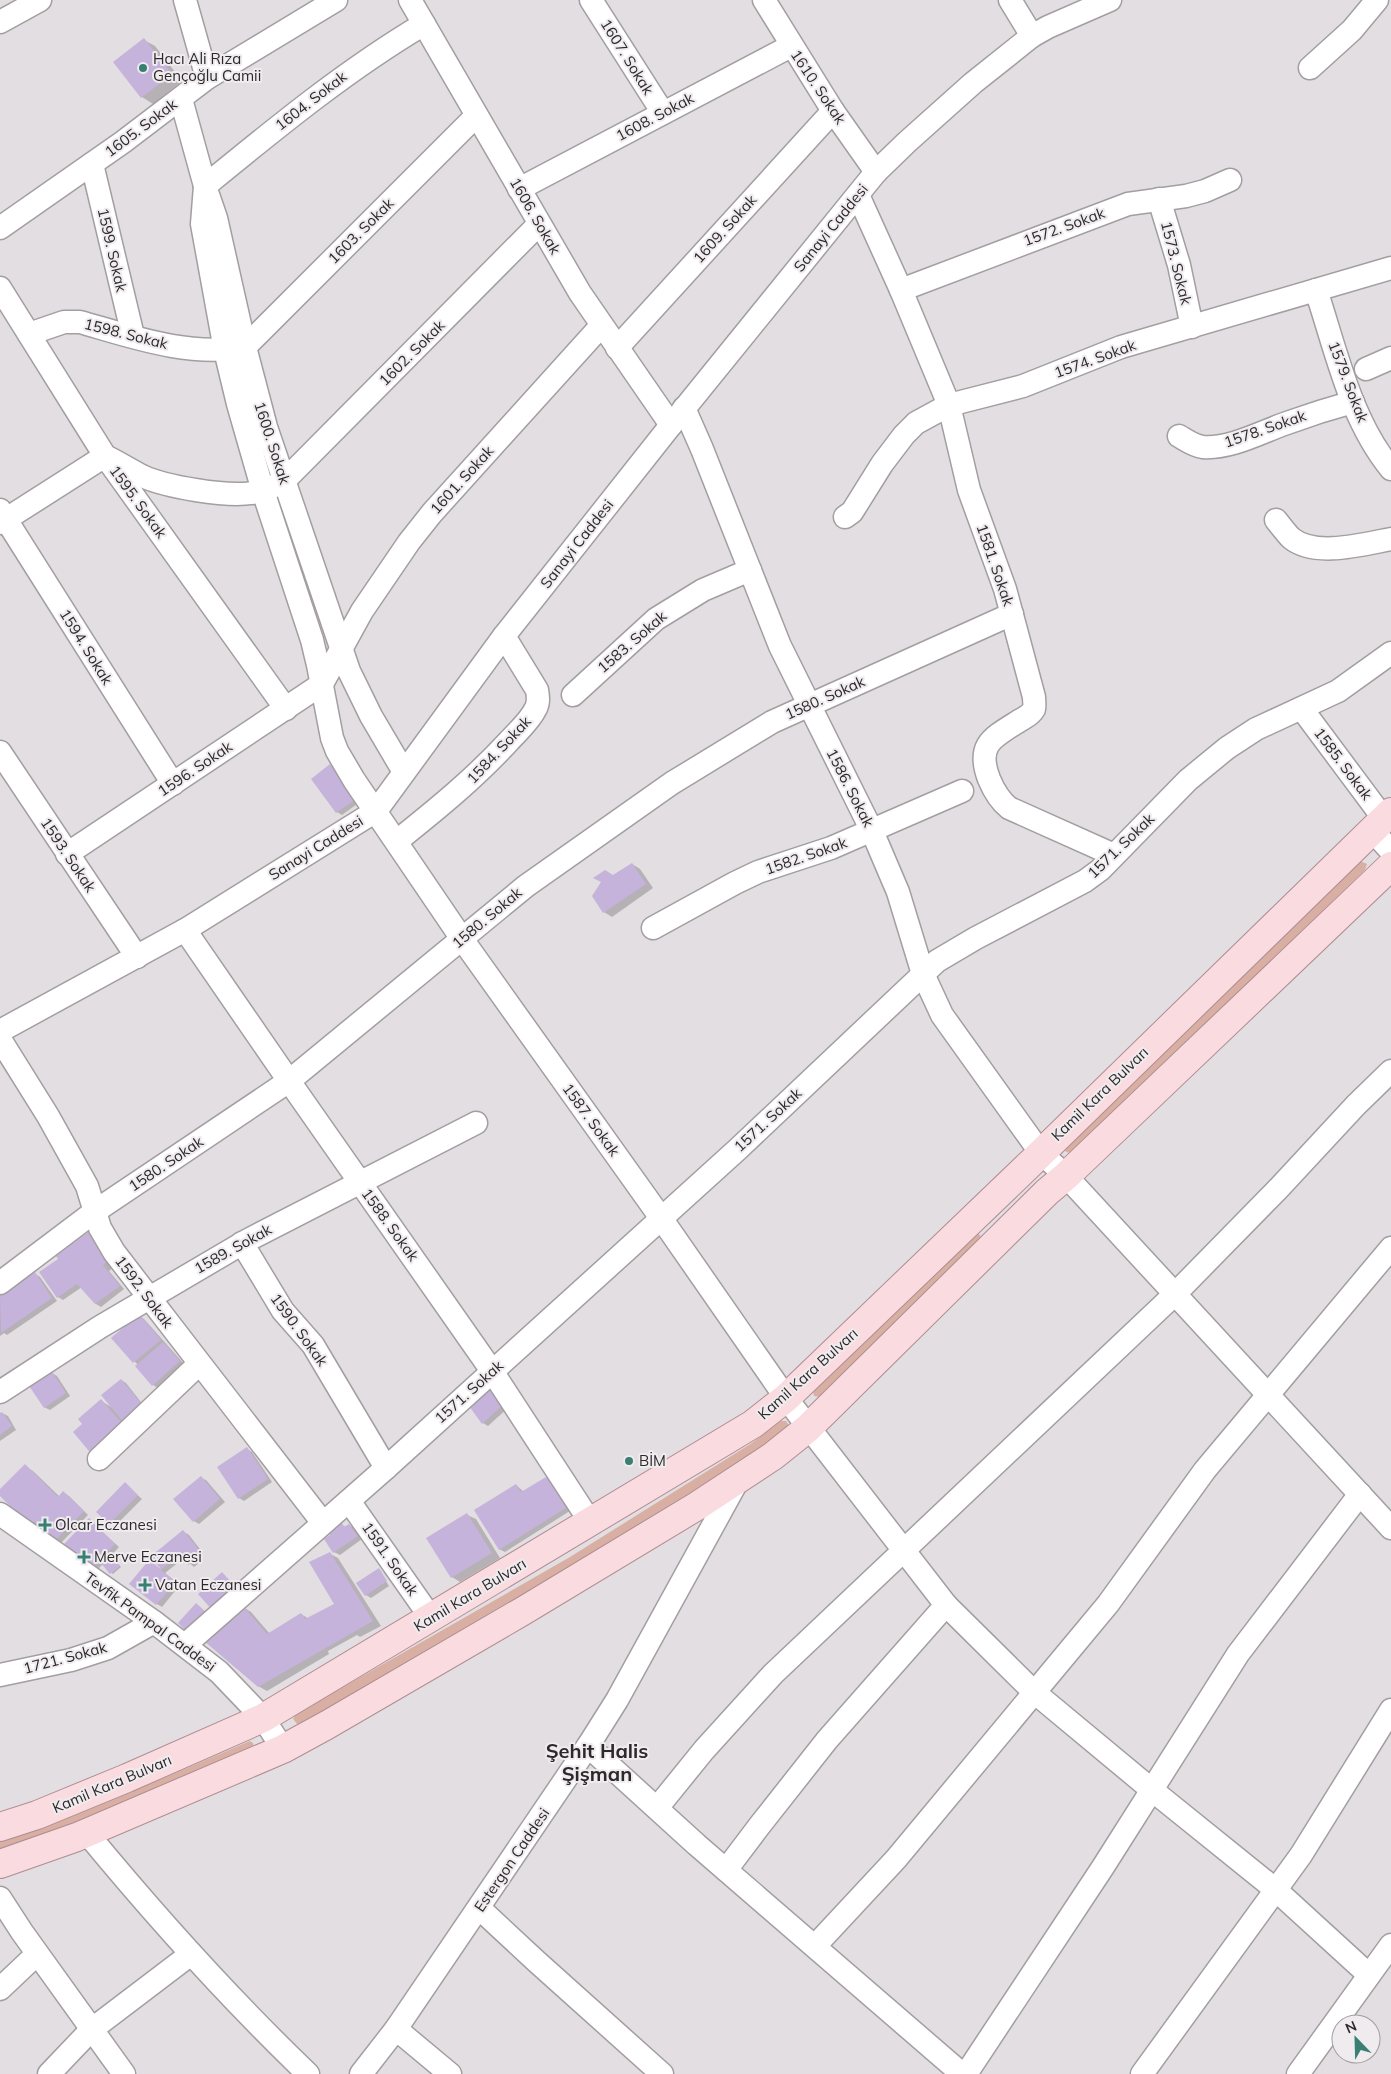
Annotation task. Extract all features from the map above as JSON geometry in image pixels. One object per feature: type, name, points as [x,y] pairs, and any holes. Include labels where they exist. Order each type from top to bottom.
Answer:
[{"type":"main road","name":"Kamil Kara Bulvarı","points":[[0,1827],[37,1815],[127,1778],[263,1718],[741,1432],[786,1398],[1382,820]]},
{"type":"main road","points":[[0,1864],[78,1837],[86,1832],[220,1778],[283,1749],[523,1611],[738,1480],[773,1456],[808,1428],[1047,1192],[1391,866]]},
{"type":"street","points":[[0,22],[40,0]]},
{"type":"street","points":[[185,0],[207,78]]},
{"type":"street","name":"1605. Sokak","points":[[0,228],[92,164],[207,78],[336,0]]},
{"type":"street","name":"1606. Sokak","points":[[410,0],[539,224],[601,326],[617,348],[678,417]]},
{"type":"street","name":"1607. Sokak","points":[[591,0],[663,113]]},
{"type":"street","points":[[1010,0],[1032,36]]},
{"type":"street","name":"Sanayi Caddesi","points":[[0,1031],[185,930],[376,811],[504,636],[876,172],[973,83],[1032,36],[1110,0]]},
{"type":"street","points":[[1310,68],[1352,30],[1377,0]]},
{"type":"street","name":"1610. Sokak","points":[[771,3],[791,46],[833,111],[876,172]]},
{"type":"street","name":"1604. Sokak","points":[[205,186],[334,82],[424,24]]},
{"type":"street","name":"1608. Sokak","points":[[519,189],[791,46]]},
{"type":"street","name":"1600. Sokak","points":[[181,99],[205,186],[216,218],[235,348],[266,427],[341,649],[364,703],[404,772]]},
{"type":"street","name":"1609. Sokak","points":[[617,348],[833,111]]},
{"type":"street","name":"1603. Sokak","points":[[235,348],[476,116]]},
{"type":"street","name":"1599. Sokak","points":[[92,164],[133,336]]},
{"type":"street","name":"1572. Sokak","points":[[901,290],[1128,204],[1174,198],[1206,191],[1230,180]]},
{"type":"street","name":"1581. Sokak","points":[[858,195],[901,290],[949,404],[969,490],[1005,589],[1034,697],[1034,708],[1029,715],[990,742],[984,751],[983,760],[986,771],[1001,802]]},
{"type":"street","name":"1573. Sokak","points":[[1159,199],[1180,265],[1192,327]]},
{"type":"street","name":"1602. Sokak","points":[[105,456],[143,476],[178,486],[250,494],[263,491],[284,481],[539,224]]},
{"type":"street","name":"1574. Sokak","points":[[845,517],[852,512],[882,464],[904,435],[930,413],[949,404],[1023,386],[1113,350],[1391,268]]},
{"type":"street","name":"1595. Sokak","points":[[0,288],[105,456],[286,709]]},
{"type":"street","name":"1579. Sokak","points":[[1316,290],[1353,402],[1376,447],[1391,469]]},
{"type":"street","name":"1598. Sokak","points":[[29,334],[64,322],[80,322],[186,349],[235,348]]},
{"type":"street","name":"1601. Sokak","points":[[322,684],[387,573],[432,513],[601,326]]},
{"type":"street","name":"1587. Sokak","points":[[235,348],[247,438],[302,608],[322,684],[328,726],[336,751],[462,939],[661,1218],[786,1398],[946,1605],[1034,1692],[1276,1890],[1369,1975]]},
{"type":"street","points":[[1366,369],[1391,358]]},
{"type":"street","name":"1578. Sokak","points":[[1179,436],[1191,444],[1201,447],[1235,442],[1315,412],[1353,402]]},
{"type":"street","name":"1586. Sokak","points":[[678,417],[702,449],[780,646],[872,831],[898,892],[924,974],[942,1015],[1040,1152],[1066,1176],[1391,1528]]},
{"type":"street","points":[[2,517],[105,456]]},
{"type":"street","name":"1594. Sokak","points":[[2,517],[173,784]]},
{"type":"street","points":[[1276,520],[1292,539],[1315,548],[1333,549],[1391,538]]},
{"type":"street","name":"1583. Sokak","points":[[573,695],[656,619],[703,590],[750,570]]},
{"type":"street","name":"1580. Sokak","points":[[0,1283],[94,1212],[289,1081],[526,886],[639,805],[701,764],[772,722],[808,704],[1012,614]]},
{"type":"street","name":"1584. Sokak","points":[[397,842],[466,785],[524,726],[536,709],[539,699],[537,690],[504,636]]},
{"type":"street","name":"1571. Sokak","points":[[185,1645],[386,1468],[738,1149],[937,961],[1085,881],[1100,870],[1188,780],[1208,763],[1256,730],[1338,690],[1391,653]]},
{"type":"street","name":"1596. Sokak","points":[[67,854],[322,684]]},
{"type":"street","name":"1585. Sokak","points":[[1302,709],[1382,820],[1391,851]]},
{"type":"street","name":"1593. Sokak","points":[[0,752],[137,957]]},
{"type":"street","name":"1582. Sokak","points":[[653,928],[758,872],[797,861],[872,831],[962,791],[986,771]]},
{"type":"street","points":[[962,791],[1001,802],[1009,808],[1114,855]]},
{"type":"street","name":"1588. Sokak","points":[[185,930],[492,1371],[591,1523]]},
{"type":"street","name":"1592. Sokak","points":[[0,1039],[48,1116],[87,1186],[100,1228],[114,1252],[323,1523]]},
{"type":"street","points":[[657,1808],[704,1750],[773,1674],[1175,1294],[1391,1071]]},
{"type":"street","name":"1589. Sokak","points":[[0,1392],[149,1297],[242,1243],[359,1181],[476,1123]]},
{"type":"street","name":"1590. Sokak","points":[[242,1243],[283,1311],[313,1345],[386,1468]]},
{"type":"street","points":[[815,1946],[896,1859],[1108,1604],[1205,1470],[1391,1248]]},
{"type":"street","points":[[100,1459],[199,1364]]},
{"type":"street","name":"Estergon Caddesi","points":[[361,2074],[396,2029],[588,1746],[616,1700],[738,1480]]},
{"type":"street","points":[[588,1746],[726,1870],[964,2074],[1152,1790],[1238,1654],[1360,1494]]},
{"type":"street","name":"1591. Sokak","points":[[349,1501],[431,1618]]},
{"type":"street","name":"Tevfik Pampal Caddesi","points":[[0,1514],[154,1622],[219,1672],[263,1718],[283,1749]]},
{"type":"street","points":[[726,1870],[828,1740],[946,1605]]},
{"type":"street","name":"1721. Sokak","points":[[0,1675],[71,1660],[108,1648],[154,1622]]},
{"type":"street","points":[[1142,2074],[1301,1855],[1391,1710]]},
{"type":"street","points":[[86,1832],[149,1908],[191,1954],[261,2029],[308,2074]]},
{"type":"street","points":[[0,1898],[37,1954],[124,2074]]},
{"type":"street","points":[[479,1908],[662,2074]]},
{"type":"street","points":[[1298,2074],[1391,1945]]},
{"type":"street","points":[[0,1989],[37,1954]]},
{"type":"street","points":[[48,2074],[91,2030],[191,1954]]},
{"type":"street","points":[[396,2029],[450,2074]]},
{"type":"shaded area","points":[[1360,861],[1367,864],[1365,870],[1075,1151],[1069,1153],[1065,1151],[1065,1148]]},
{"type":"shaded area","points":[[975,1233],[978,1233],[982,1238],[831,1387],[820,1397],[814,1396],[813,1391]]},
{"type":"shaded area","points":[[781,1421],[786,1421],[788,1424],[787,1428],[657,1516],[354,1694],[298,1725],[293,1719],[296,1714],[570,1557],[752,1443]]},
{"type":"shaded area","points":[[250,1741],[254,1747],[147,1796],[0,1852],[0,1841],[24,1834],[138,1789]]},
{"type":"building","name":"Hacı Ali Rıza Gençoğlu Camii","points":[[144,38],[172,74],[141,98],[113,62]]},
{"type":"building","points":[[330,764],[356,799],[336,813],[311,779]]},
{"type":"building","points":[[632,863],[646,884],[603,913],[592,896],[601,882],[593,878],[605,870],[613,875]]},
{"type":"building","points":[[90,1231],[111,1259],[103,1265],[120,1286],[95,1304],[77,1284],[57,1298],[39,1272],[58,1259],[56,1256]]},
{"type":"building","points":[[35,1272],[52,1298],[1,1333],[0,1295]]},
{"type":"building","points":[[139,1314],[161,1340],[133,1363],[111,1338]]},
{"type":"building","points":[[163,1342],[180,1361],[152,1386],[135,1366]]},
{"type":"building","points":[[52,1372],[66,1393],[44,1408],[29,1386]]},
{"type":"building","points":[[121,1379],[144,1407],[124,1423],[101,1395]]},
{"type":"building","points":[[491,1387],[504,1404],[482,1424],[467,1403]]},
{"type":"building","points":[[101,1399],[126,1428],[94,1457],[73,1432],[82,1424],[78,1419]]},
{"type":"building","points":[[2,1412],[12,1426],[0,1435],[0,1413]]},
{"type":"building","points":[[247,1447],[268,1479],[238,1499],[217,1467]]},
{"type":"building","points":[[25,1464],[58,1497],[63,1491],[84,1511],[55,1541],[35,1521],[30,1526],[0,1496],[0,1489]]},
{"type":"building","points":[[551,1474],[569,1506],[499,1550],[474,1510],[516,1484],[521,1492]]},
{"type":"building","points":[[201,1476],[220,1499],[193,1522],[173,1499]]},
{"type":"building","points":[[125,1482],[138,1495],[109,1524],[96,1512]]},
{"type":"building","points":[[467,1513],[492,1553],[451,1578],[426,1538]]},
{"type":"building","points":[[89,1518],[115,1544],[90,1570],[64,1544]]},
{"type":"building","points":[[342,1523],[344,1527],[349,1524],[358,1536],[333,1553],[324,1539],[330,1535],[329,1532]]},
{"type":"building","points":[[183,1530],[199,1550],[191,1555],[195,1560],[188,1565],[180,1554],[161,1570],[176,1582],[156,1605],[129,1584],[149,1560],[161,1569],[150,1557]]},
{"type":"building","points":[[330,1552],[373,1621],[258,1687],[204,1641],[243,1606],[267,1634],[301,1613],[305,1619],[334,1604],[309,1562]]},
{"type":"building","points":[[110,1554],[120,1566],[110,1574],[100,1562]]},
{"type":"building","points":[[379,1568],[387,1581],[365,1596],[356,1583]]},
{"type":"building","points":[[222,1572],[238,1590],[214,1612],[198,1594]]},
{"type":"building","points":[[196,1603],[208,1614],[189,1634],[178,1623]]},
{"type":"place","name":"Hacı Ali Rıza Gençoğlu Camii","points":[[143,68]]},
{"type":"place","name":"BİM","points":[[629,1461]]},
{"type":"place","name":"Olcar Eczanesi","points":[[45,1525]]},
{"type":"place","name":"Merve Eczanesi","points":[[84,1557]]},
{"type":"place","name":"Vatan Eczanesi","points":[[145,1585]]},
{"type":"district","name":"Şehit Halis Şişman","points":[[597,1762]]}]
